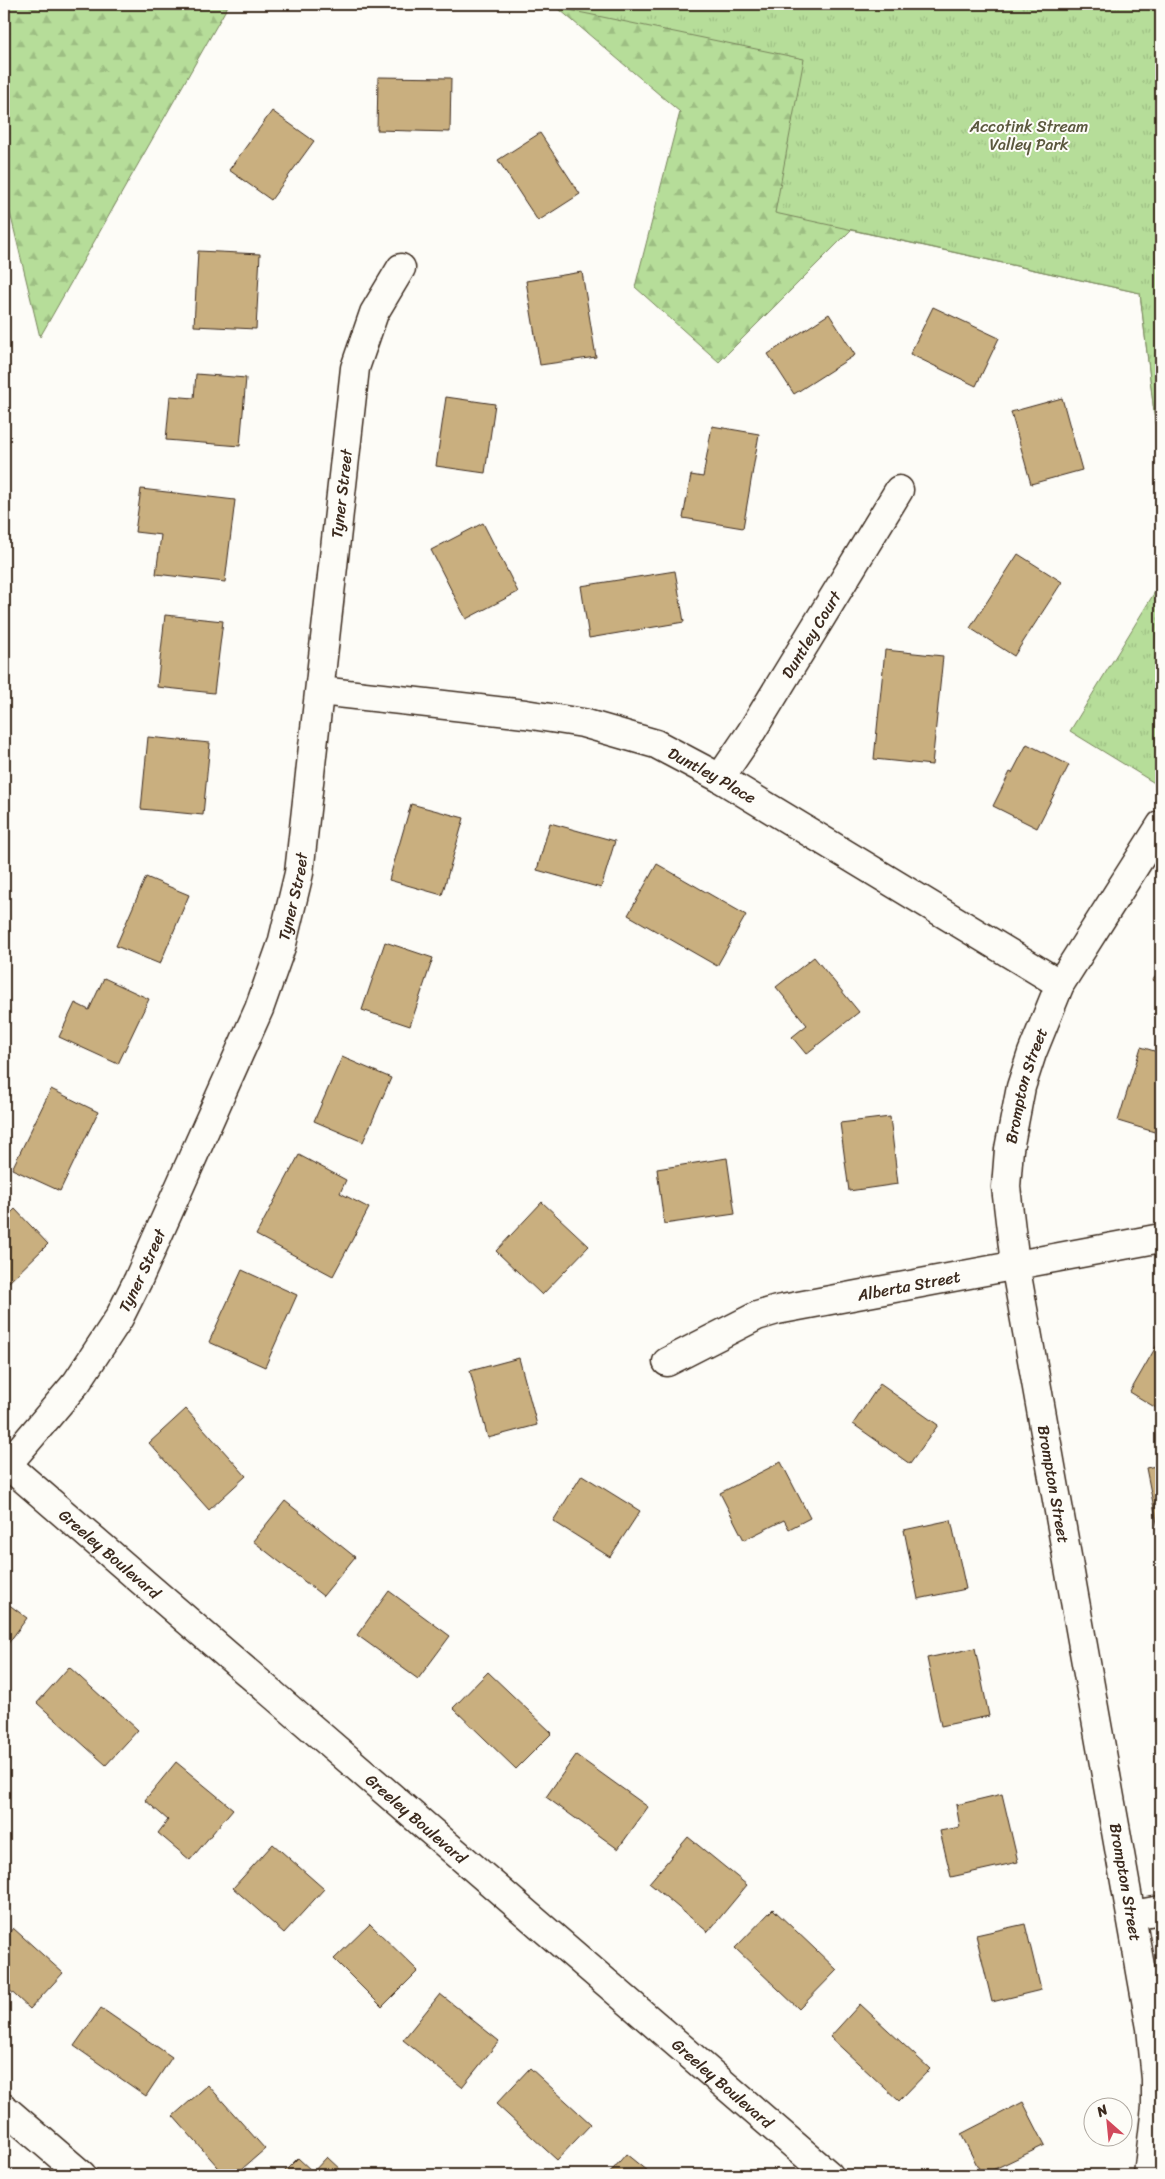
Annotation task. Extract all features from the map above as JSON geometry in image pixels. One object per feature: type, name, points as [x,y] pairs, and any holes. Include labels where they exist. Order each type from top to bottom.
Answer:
[{"type":"street","name":"Tyner Street","points":[[5,1463],[77,1382],[119,1318],[138,1280],[259,1009],[282,944],[299,873],[355,368],[374,313],[401,268]]},
{"type":"street","name":"Duntley Court","points":[[720,778],[750,734],[899,490]]},
{"type":"street","name":"Duntley Place","points":[[320,691],[525,714],[584,724],[656,744],[720,778],[1060,984]]},
{"type":"street","name":"Brompton Street","points":[[1148,2175],[1156,2107],[1156,2079],[1151,2028],[1015,1264],[1006,1186],[1009,1149],[1021,1087],[1032,1053],[1060,984],[1161,825]]},
{"type":"street","name":"Alberta Street","points":[[667,1362],[757,1316],[777,1310],[1161,1238]]},
{"type":"street","name":"Greeley Boulevard","points":[[5,1463],[829,2175]]},
{"type":"street","points":[[1132,1916],[1161,1910]]},
{"type":"street","points":[[4,2108],[82,2175]]},
{"type":"green space","points":[[4,4],[229,4],[40,337],[4,188]]},
{"type":"green space","name":"Accotink Stream Valley Park","points":[[540,4],[1161,4],[1161,472],[1140,293],[775,213],[804,59]]},
{"type":"green space","name":"Accotink Stream Valley Park","points":[[553,4],[1161,4],[1161,472],[1140,293],[851,230],[719,362],[635,287],[680,112]]},
{"type":"green space","points":[[1161,582],[1161,787],[1070,731]]},
{"type":"building","points":[[378,77],[451,78],[450,132],[377,130]]},
{"type":"building","points":[[272,111],[314,141],[271,200],[229,170]]},
{"type":"building","points":[[540,133],[580,194],[538,221],[498,160]]},
{"type":"building","points":[[198,251],[260,254],[256,329],[194,326]]},
{"type":"building","points":[[582,272],[596,357],[540,365],[526,281]]},
{"type":"building","points":[[933,307],[999,338],[976,386],[910,354]]},
{"type":"building","points":[[829,314],[855,355],[794,394],[768,354]]},
{"type":"building","points":[[196,374],[246,378],[240,446],[166,440],[170,396],[194,398]]},
{"type":"building","points":[[446,397],[495,404],[485,473],[436,466]]},
{"type":"building","points":[[1062,398],[1082,470],[1031,484],[1011,412]]},
{"type":"building","points":[[712,426],[759,434],[743,528],[683,518],[691,475],[703,477]]},
{"type":"building","points":[[141,489],[235,500],[225,582],[156,574],[161,535],[135,532]]},
{"type":"building","points":[[483,523],[518,592],[466,619],[431,550]]},
{"type":"building","points":[[1018,554],[1062,582],[1014,656],[970,628]]},
{"type":"building","points":[[675,571],[684,622],[589,638],[581,586]]},
{"type":"building","points":[[165,615],[223,621],[214,693],[157,687]]},
{"type":"building","points":[[885,650],[943,656],[932,765],[874,759]]},
{"type":"building","points":[[148,737],[210,743],[203,815],[141,809]]},
{"type":"building","points":[[1027,744],[1069,765],[1037,828],[993,806]]},
{"type":"building","points":[[411,804],[464,818],[442,895],[389,880]]},
{"type":"building","points":[[550,823],[615,841],[601,888],[537,870]]},
{"type":"building","points":[[657,864],[746,915],[717,966],[628,915]]},
{"type":"building","points":[[146,877],[189,895],[160,964],[116,946]]},
{"type":"building","points":[[385,942],[433,958],[410,1026],[362,1010]]},
{"type":"building","points":[[814,957],[859,1012],[806,1054],[792,1037],[807,1025],[776,987]]},
{"type":"building","points":[[1161,968],[1161,985],[1153,980]]},
{"type":"building","points":[[104,978],[149,999],[118,1064],[59,1037],[75,1003],[89,1010]]},
{"type":"building","points":[[1141,1047],[1161,1053],[1161,1134],[1118,1121]]},
{"type":"building","points":[[342,1057],[391,1078],[363,1142],[314,1121]]},
{"type":"building","points":[[51,1089],[98,1112],[60,1191],[12,1169]]},
{"type":"building","points":[[890,1117],[898,1184],[849,1191],[840,1123]]},
{"type":"building","points":[[299,1155],[346,1180],[340,1193],[369,1208],[333,1276],[256,1235]]},
{"type":"building","points":[[727,1158],[735,1214],[664,1224],[657,1169]]},
{"type":"building","points":[[542,1202],[589,1246],[542,1295],[496,1251]]},
{"type":"building","points":[[15,1209],[48,1244],[4,1287],[4,1220]]},
{"type":"building","points":[[242,1270],[297,1295],[265,1367],[209,1342]]},
{"type":"building","points":[[1161,1338],[1161,1411],[1130,1392]]},
{"type":"building","points":[[519,1358],[537,1425],[488,1438],[470,1371]]},
{"type":"building","points":[[880,1384],[938,1425],[910,1464],[853,1424]]},
{"type":"building","points":[[186,1409],[246,1476],[209,1510],[149,1443]]},
{"type":"building","points":[[781,1462],[810,1518],[789,1529],[784,1520],[744,1540],[720,1493]]},
{"type":"building","points":[[1161,1465],[1161,1537],[1160,1538],[1146,1468]]},
{"type":"building","points":[[582,1475],[640,1511],[610,1557],[553,1521]]},
{"type":"building","points":[[285,1501],[355,1557],[323,1596],[253,1541]]},
{"type":"building","points":[[951,1520],[966,1589],[918,1599],[904,1530]]},
{"type":"building","points":[[389,1591],[450,1636],[418,1679],[357,1635]]},
{"type":"building","points":[[4,1601],[27,1618],[4,1649]]},
{"type":"building","points":[[975,1648],[989,1716],[941,1726],[927,1658]]},
{"type":"building","points":[[69,1667],[138,1730],[106,1765],[37,1703]]},
{"type":"building","points":[[488,1672],[552,1733],[516,1769],[453,1708]]},
{"type":"building","points":[[576,1755],[648,1807],[618,1849],[546,1797]]},
{"type":"building","points":[[176,1762],[233,1809],[190,1860],[158,1833],[168,1820],[145,1800]]},
{"type":"building","points":[[1002,1794],[1018,1862],[951,1877],[940,1831],[960,1827],[956,1805]]},
{"type":"building","points":[[688,1837],[747,1885],[708,1932],[649,1883]]},
{"type":"building","points":[[273,1844],[324,1889],[284,1933],[233,1888]]},
{"type":"building","points":[[773,1909],[837,1970],[799,2009],[735,1948]]},
{"type":"building","points":[[370,1924],[418,1971],[382,2007],[334,1959]]},
{"type":"building","points":[[1025,1924],[1041,1990],[992,2002],[976,1935]]},
{"type":"building","points":[[13,1928],[63,1973],[30,2009],[4,1985],[4,1939]]},
{"type":"building","points":[[440,1994],[499,2041],[462,2087],[403,2040]]},
{"type":"building","points":[[860,2004],[930,2069],[899,2101],[830,2037]]},
{"type":"building","points":[[101,2008],[172,2057],[146,2096],[74,2046]]},
{"type":"building","points":[[530,2068],[591,2124],[557,2160],[496,2104]]},
{"type":"building","points":[[208,2085],[265,2149],[235,2175],[225,2175],[173,2116]]},
{"type":"building","points":[[1023,2102],[1045,2145],[982,2175],[961,2134]]},
{"type":"building","points":[[626,2154],[652,2175],[608,2175]]},
{"type":"building","points":[[327,2157],[343,2172],[340,2175],[281,2175],[298,2158],[313,2172]]}]
